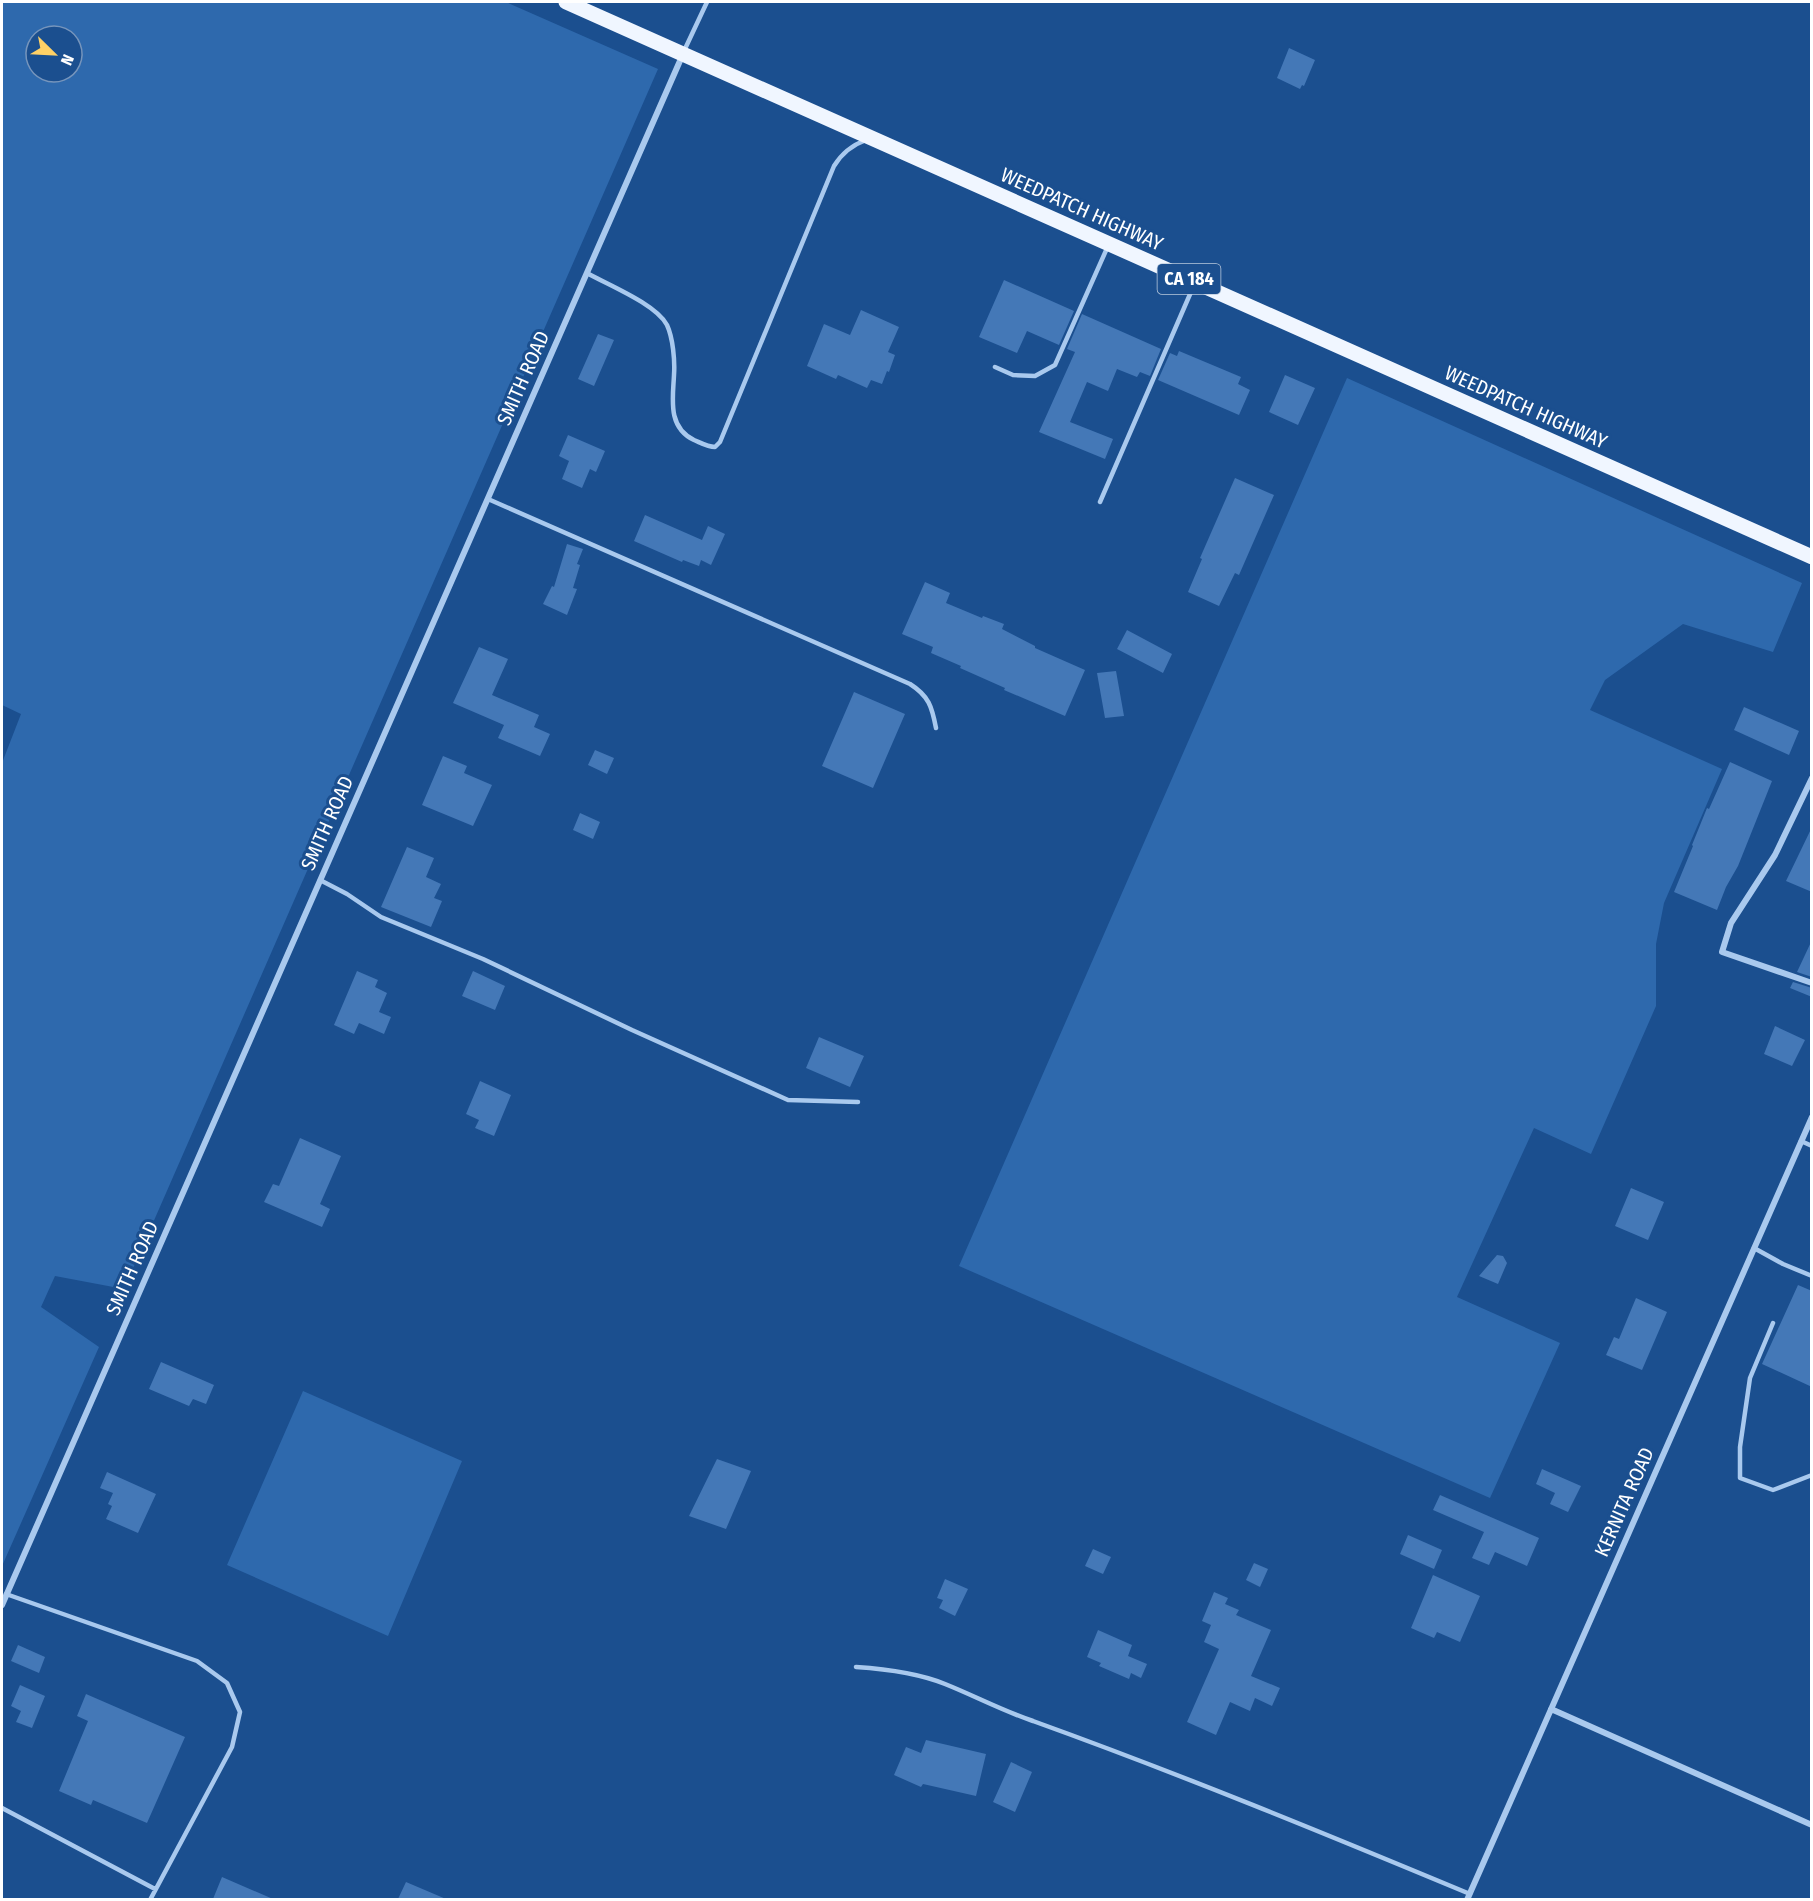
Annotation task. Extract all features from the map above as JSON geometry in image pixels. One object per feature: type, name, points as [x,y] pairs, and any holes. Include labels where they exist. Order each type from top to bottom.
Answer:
[{"type":"main road","name":"WEEDPATCH HIGHWAY","points":[[566,2],[1812,557]]},
{"type":"street","name":"SMITH ROAD","points":[[2,1605],[683,54]]},
{"type":"street","points":[[1812,778],[1775,855],[1731,923],[1722,952],[1812,983]]},
{"type":"street","name":"KERNITA ROAD","points":[[1469,1897],[1812,1117]]},
{"type":"street","points":[[1551,1709],[1812,1826]]},
{"type":"lane","points":[[683,54],[707,2]]},
{"type":"lane","points":[[587,273],[653,309],[667,325],[675,372],[672,407],[674,417],[689,438],[709,447],[715,447],[720,442],[834,166],[840,156],[849,149],[872,138]]},
{"type":"lane","points":[[994,367],[1013,375],[1035,376],[1055,365],[1109,244]]},
{"type":"lane","points":[[1100,502],[1195,282]]},
{"type":"lane","points":[[488,499],[910,684],[925,695],[933,712],[936,728]]},
{"type":"lane","points":[[320,880],[347,894],[381,917],[483,959],[632,1030],[788,1100],[858,1102]]},
{"type":"lane","points":[[1801,1141],[1812,1146]]},
{"type":"lane","points":[[1754,1248],[1783,1264],[1812,1276]]},
{"type":"lane","points":[[1773,1323],[1750,1378],[1740,1447],[1740,1478],[1773,1490],[1812,1475]]},
{"type":"lane","points":[[6,1594],[197,1661],[227,1683],[240,1712],[232,1746],[150,1899]]},
{"type":"lane","points":[[856,1667],[886,1669],[943,1683],[1002,1710],[1340,1840],[1469,1897]]},
{"type":"lane","points":[[2,1808],[155,1889]]},
{"type":"shaded area","points":[[2,2],[506,2],[658,69],[124,1289],[55,1276],[41,1307],[99,1347],[2,1566],[2,763],[21,714],[2,705]]},
{"type":"shaded area","points":[[1347,378],[1802,583],[1773,652],[1683,624],[1605,680],[1590,710],[1722,769],[1664,903],[1656,944],[1656,1006],[1591,1154],[1534,1128],[1457,1297],[1560,1343],[1490,1498],[959,1266]]},
{"type":"shaded area","points":[[303,1391],[462,1461],[388,1636],[227,1565]]},
{"type":"building","points":[[1289,48],[1315,60],[1304,86],[1302,85],[1300,89],[1277,78]]},
{"type":"building","points":[[1004,280],[1074,311],[1059,345],[1027,331],[1017,353],[979,337]]},
{"type":"building","points":[[861,310],[899,327],[888,352],[895,355],[889,372],[887,371],[882,384],[871,380],[867,388],[838,375],[836,379],[807,366],[824,324],[850,335]]},
{"type":"building","points":[[1082,314],[1161,349],[1150,376],[1140,372],[1137,377],[1117,369],[1108,391],[1087,382],[1070,422],[1113,439],[1105,459],[1039,432],[1075,352],[1067,349]]},
{"type":"building","points":[[598,334],[614,340],[594,386],[578,379]]},
{"type":"building","points":[[1179,351],[1241,377],[1238,384],[1250,390],[1239,415],[1158,380],[1170,353],[1177,356]]},
{"type":"building","points":[[1285,375],[1315,388],[1298,425],[1269,412]]},
{"type":"building","points":[[568,435],[605,451],[596,472],[590,469],[582,488],[562,479],[569,461],[559,456]]},
{"type":"building","points":[[1235,478],[1274,495],[1239,575],[1235,573],[1219,606],[1188,592],[1202,559],[1200,558]]},
{"type":"building","points":[[645,515],[702,540],[708,526],[725,534],[711,565],[701,560],[699,566],[683,560],[682,562],[634,541]]},
{"type":"building","points":[[567,544],[583,549],[577,564],[580,565],[573,588],[577,589],[567,615],[543,604],[552,586],[554,587]]},
{"type":"building","points":[[925,582],[950,593],[946,603],[982,618],[983,616],[1004,624],[1002,629],[1035,648],[1085,670],[1065,716],[960,668],[961,666],[931,653],[933,647],[902,634]]},
{"type":"building","points":[[1127,630],[1172,654],[1163,673],[1117,649]]},
{"type":"building","points":[[479,647],[508,659],[492,695],[539,715],[534,727],[550,734],[540,756],[498,738],[504,725],[453,703]]},
{"type":"building","points":[[1116,671],[1124,716],[1105,718],[1097,673]]},
{"type":"building","points":[[854,692],[905,714],[873,788],[822,766]]},
{"type":"building","points":[[1744,707],[1799,731],[1789,755],[1734,730]]},
{"type":"building","points":[[595,750],[614,758],[607,774],[588,765]]},
{"type":"building","points":[[443,756],[467,766],[464,773],[492,785],[473,826],[422,805]]},
{"type":"building","points":[[1730,762],[1772,781],[1738,866],[1717,910],[1674,892],[1707,808],[1709,809]]},
{"type":"building","points":[[580,813],[600,822],[593,839],[573,830]]},
{"type":"building","points":[[1812,827],[1812,892],[1786,881]]},
{"type":"building","points":[[407,847],[434,858],[426,877],[441,884],[434,898],[442,901],[431,927],[381,907]]},
{"type":"building","points":[[1812,940],[1812,977],[1797,972]]},
{"type":"building","points":[[357,971],[378,980],[375,987],[387,993],[379,1012],[391,1017],[384,1034],[359,1023],[354,1034],[334,1025]]},
{"type":"building","points":[[473,971],[505,986],[495,1010],[462,996]]},
{"type":"building","points":[[1793,982],[1812,988],[1812,997],[1790,988]]},
{"type":"building","points":[[1775,1026],[1805,1040],[1792,1066],[1764,1054]]},
{"type":"building","points":[[819,1037],[864,1056],[850,1087],[806,1068]]},
{"type":"building","points":[[480,1081],[511,1095],[494,1136],[475,1128],[479,1120],[466,1114]]},
{"type":"building","points":[[300,1138],[341,1156],[320,1204],[330,1209],[322,1227],[264,1202],[273,1184],[279,1186]]},
{"type":"building","points":[[1631,1188],[1664,1202],[1648,1240],[1615,1226]]},
{"type":"building","points":[[1497,1255],[1503,1256],[1507,1263],[1498,1284],[1479,1276]]},
{"type":"building","points":[[1798,1285],[1812,1291],[1812,1387],[1762,1364]]},
{"type":"building","points":[[1636,1298],[1667,1312],[1642,1370],[1606,1355],[1614,1337],[1619,1339]]},
{"type":"building","points":[[161,1362],[214,1385],[206,1404],[193,1399],[189,1406],[149,1389]]},
{"type":"building","points":[[717,1459],[751,1471],[726,1529],[689,1516]]},
{"type":"building","points":[[1542,1469],[1581,1486],[1568,1512],[1550,1504],[1555,1493],[1536,1484]]},
{"type":"building","points":[[107,1472],[156,1494],[138,1533],[106,1519],[112,1506],[108,1504],[113,1493],[100,1488]]},
{"type":"building","points":[[1440,1495],[1539,1538],[1527,1566],[1495,1552],[1489,1565],[1472,1558],[1484,1532],[1433,1510]]},
{"type":"building","points":[[1408,1535],[1442,1550],[1434,1569],[1400,1554]]},
{"type":"building","points":[[1093,1549],[1111,1557],[1103,1574],[1085,1566]]},
{"type":"building","points":[[1254,1563],[1268,1569],[1260,1587],[1246,1580]]},
{"type":"building","points":[[1433,1575],[1480,1596],[1460,1642],[1437,1632],[1434,1638],[1411,1628]]},
{"type":"building","points":[[945,1579],[968,1589],[955,1616],[939,1608],[943,1600],[937,1598]]},
{"type":"building","points":[[1214,1592],[1228,1598],[1225,1604],[1239,1610],[1236,1615],[1271,1630],[1251,1676],[1280,1688],[1272,1706],[1255,1698],[1250,1711],[1230,1702],[1216,1735],[1187,1722],[1219,1649],[1204,1642],[1211,1625],[1202,1621]]},
{"type":"building","points":[[1098,1630],[1132,1645],[1128,1656],[1147,1664],[1141,1678],[1131,1673],[1129,1679],[1099,1666],[1101,1663],[1087,1657]]},
{"type":"building","points":[[18,1645],[45,1657],[39,1673],[11,1661]]},
{"type":"building","points":[[20,1685],[45,1696],[32,1728],[16,1722],[21,1711],[11,1706]]},
{"type":"building","points":[[86,1694],[185,1737],[147,1823],[93,1800],[91,1805],[59,1791],[88,1721],[77,1716]]},
{"type":"building","points":[[926,1740],[986,1754],[976,1796],[923,1784],[921,1787],[894,1775],[906,1747],[921,1753]]},
{"type":"building","points":[[1011,1762],[1032,1772],[1015,1812],[993,1802]]},
{"type":"building","points":[[222,1877],[273,1899],[213,1899]]},
{"type":"building","points":[[406,1882],[446,1899],[398,1899]]}]
